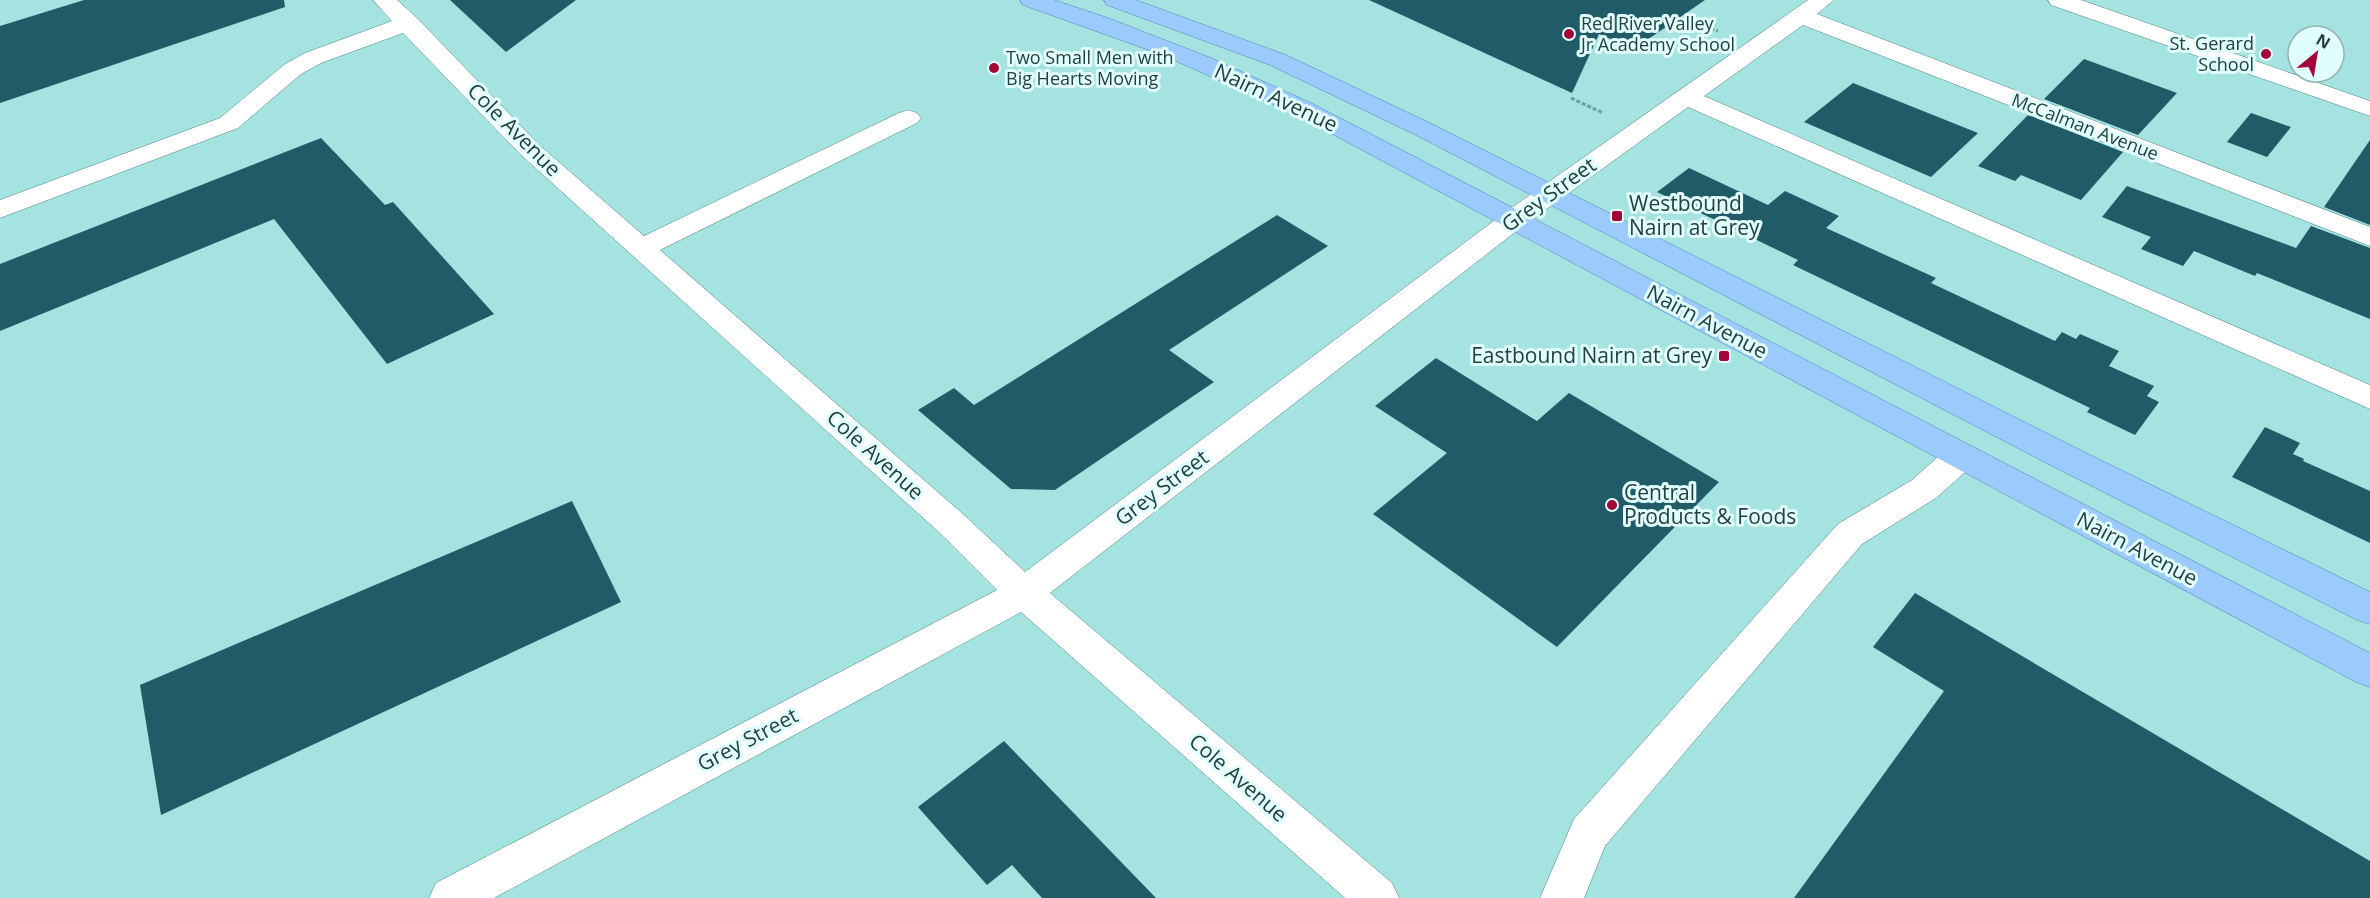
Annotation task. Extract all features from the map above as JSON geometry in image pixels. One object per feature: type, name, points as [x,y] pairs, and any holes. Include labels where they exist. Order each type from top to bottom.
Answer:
[{"type":"main road","name":"Nairn Avenue","points":[[1032,0],[1130,35],[1254,85],[2370,672]]},
{"type":"main road","name":"Nairn Avenue","points":[[1115,0],[1278,60],[1425,130],[2072,461],[2370,609]]},
{"type":"main road","points":[[1961,456],[2072,461]]},
{"type":"street","name":"Cole Avenue","points":[[384,0],[529,148],[952,524],[1024,593],[1377,898]]},
{"type":"street","name":"Grey Street","points":[[451,898],[1024,593],[1513,220],[1823,0]]},
{"type":"street","points":[[2059,0],[2370,109]]},
{"type":"street","name":"McCalman Avenue","points":[[1801,16],[2370,237]]},
{"type":"street","points":[[0,210],[229,123],[292,69],[313,58],[409,23]]},
{"type":"street","points":[[1687,98],[2370,398]]},
{"type":"street","points":[[641,248],[908,118]]},
{"type":"street","points":[[1562,898],[1589,833],[1850,534],[1924,489],[1961,456]]},
{"type":"path","points":[[1571,98],[1605,114]]},
{"type":"building","points":[[84,0],[284,0],[285,7],[0,103],[0,26]]},
{"type":"building","points":[[450,0],[576,0],[506,52]]},
{"type":"building","name":"Red River Valley Jr Academy School","points":[[1369,0],[1705,0],[1634,49],[1599,34],[1572,93]]},
{"type":"building","points":[[2084,59],[2177,93],[2138,135],[2044,99]]},
{"type":"building","points":[[1853,83],[1978,133],[1931,177],[1804,122]]},
{"type":"building","points":[[2251,113],[2291,127],[2267,157],[2227,142]]},
{"type":"building","points":[[2028,115],[2123,152],[2081,200],[2021,175],[2015,181],[1978,166]]},
{"type":"building","points":[[321,138],[385,205],[393,202],[494,314],[387,364],[274,219],[0,331],[0,264]]},
{"type":"building","points":[[2370,140],[2370,225],[2324,207]]},
{"type":"building","points":[[1689,168],[1768,205],[1785,191],[1839,216],[1826,228],[1936,278],[1931,283],[2055,341],[2062,332],[2076,339],[2080,334],[2119,351],[2109,366],[2154,386],[2147,396],[2159,402],[2135,435],[2087,412],[2090,408],[1793,265],[1798,260],[1657,192]]},
{"type":"building","points":[[2127,186],[2296,248],[2311,226],[2370,248],[2370,319],[2257,273],[2255,276],[2194,251],[2183,266],[2141,249],[2151,237],[2102,217]]},
{"type":"building","points":[[1277,215],[1328,246],[1169,350],[1214,382],[1055,490],[1011,489],[918,410],[954,388],[974,405]]},
{"type":"building","name":"Central Products & Foods","points":[[1436,358],[1537,421],[1569,393],[1719,482],[1557,647],[1373,514],[1447,453],[1375,406]]},
{"type":"building","points":[[2265,427],[2300,443],[2293,454],[2304,459],[2303,461],[2370,491],[2370,543],[2232,477]]},
{"type":"building","points":[[572,501],[621,602],[161,815],[140,685]]},
{"type":"building","points":[[1915,593],[2370,861],[2370,898],[1794,898],[1944,691],[1873,647]]},
{"type":"building","points":[[1004,741],[1156,898],[1042,898],[1012,865],[987,885],[918,807]]},
{"type":"place","name":"Red River Valley Jr Academy School","points":[[1569,34]]},
{"type":"place","name":"St. Gerard School","points":[[2266,54]]},
{"type":"place","name":"Two Small Men with Big Hearts Moving","points":[[994,68]]},
{"type":"place","name":"Westbound Nairn at Grey","points":[[1617,216]]},
{"type":"place","name":"Eastbound Nairn at Grey","points":[[1724,356]]},
{"type":"place","name":"Central Products & Foods","points":[[1612,505]]}]
